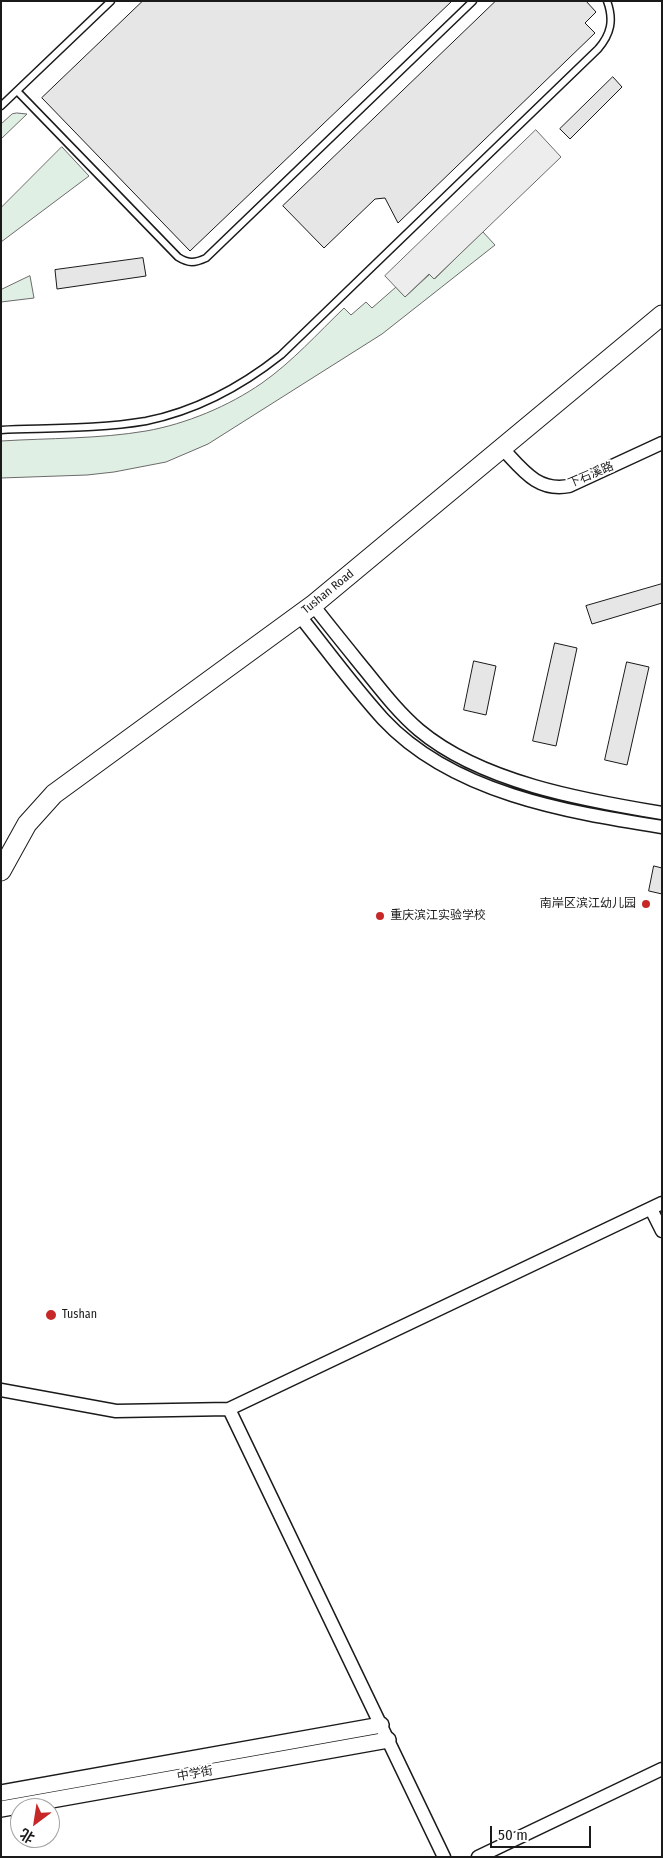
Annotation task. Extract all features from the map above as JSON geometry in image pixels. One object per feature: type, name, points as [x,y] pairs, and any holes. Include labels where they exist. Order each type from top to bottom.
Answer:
[{"type":"main road","name":"Tushan Road","points":[[1,871],[27,824],[54,794],[306,610],[662,315]]},
{"type":"street","name":"下石溪路","points":[[502,448],[530,477],[549,487],[558,488],[569,486],[662,443]]},
{"type":"street","points":[[306,610],[397,710],[420,731],[446,749],[479,766],[550,790],[662,813]]},
{"type":"street","points":[[306,610],[384,719],[409,742],[438,762],[473,780],[508,794],[544,805],[582,815],[662,827]]},
{"type":"street","points":[[1,1390],[116,1411],[229,1409],[656,1206],[662,1231]]},
{"type":"street","points":[[229,1409],[444,1857]]},
{"type":"street","name":"中学街","points":[[1,1793],[381,1725]]},
{"type":"street","name":"中学街","points":[[1,1809],[388,1740]]},
{"type":"street","points":[[478,1857],[662,1769]]},
{"type":"lane","points":[[1,106],[111,1]]},
{"type":"lane","points":[[17,91],[178,257],[188,263],[198,262],[206,258],[473,1]]},
{"type":"lane","points":[[1,430],[115,425],[147,420],[180,412],[208,400],[259,373],[282,355],[598,49],[609,32],[612,22],[607,1]]},
{"type":"green space","points":[[12,114],[27,114],[1,139],[1,124]]},
{"type":"green space","points":[[62,147],[89,176],[1,242],[1,208]]},
{"type":"green space","points":[[483,232],[495,245],[382,334],[208,444],[166,462],[114,472],[87,475],[1,478],[1,441],[92,437],[146,431],[192,419],[236,399],[262,383],[284,366],[344,308],[351,315],[366,302],[372,308],[396,287],[405,297],[430,274],[435,278]]},
{"type":"green space","points":[[30,276],[34,298],[1,302],[1,290]]},
{"type":"shaded area","points":[[536,130],[561,157],[434,279],[429,274],[405,297],[385,276]]},
{"type":"building","points":[[143,1],[452,1],[190,251],[42,98]]},
{"type":"building","points":[[496,1],[586,1],[596,12],[585,23],[595,33],[398,223],[385,198],[375,199],[324,248],[283,206]]},
{"type":"building","points":[[613,77],[622,87],[570,139],[560,129]]},
{"type":"building","points":[[143,258],[146,276],[57,289],[55,270]]},
{"type":"building","points":[[662,584],[662,603],[592,624],[586,606]]},
{"type":"building","points":[[555,643],[577,648],[556,746],[533,741]]},
{"type":"building","points":[[474,661],[496,666],[486,715],[464,710]]},
{"type":"building","points":[[627,662],[649,667],[627,765],[605,760]]},
{"type":"building","points":[[654,866],[662,868],[662,894],[649,891]]},
{"type":"place","name":"南岸区滨江幼儿园","points":[[646,904]]},
{"type":"place","name":"重庆滨江实验学校","points":[[380,916]]},
{"type":"place","name":"Tushan","points":[[51,1315]]}]
